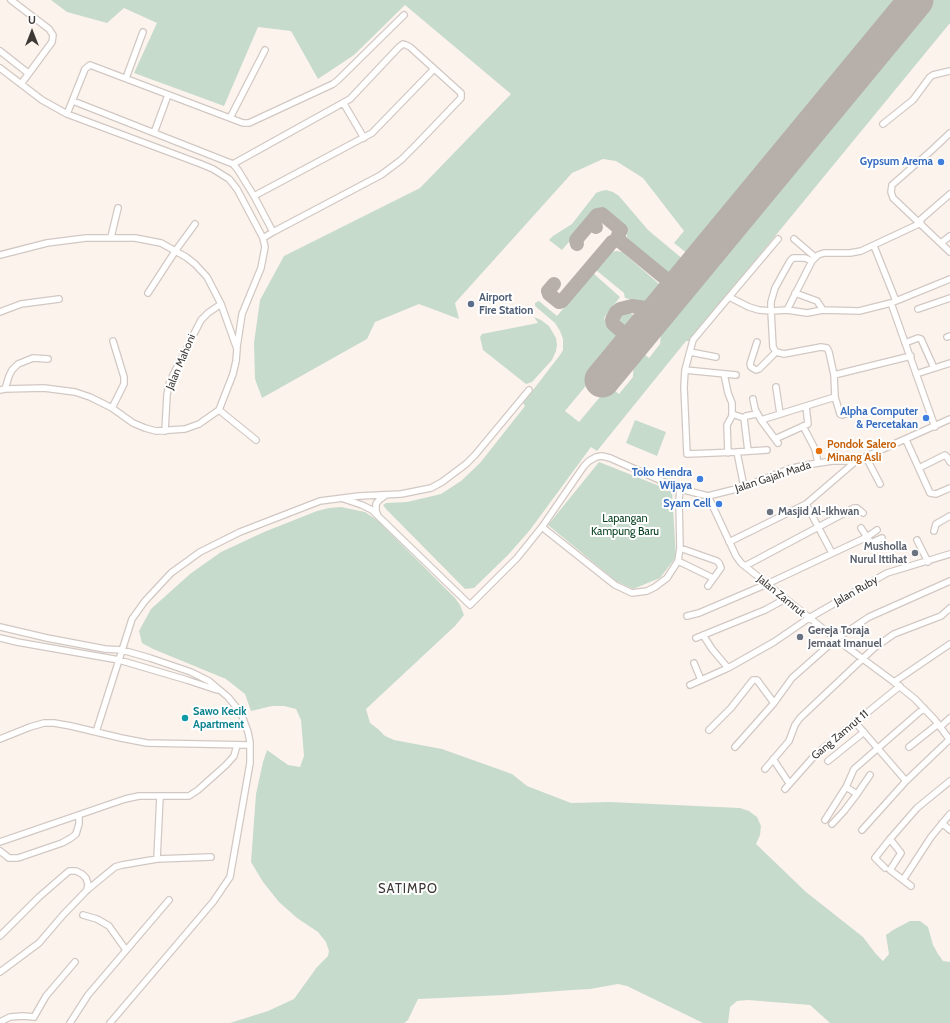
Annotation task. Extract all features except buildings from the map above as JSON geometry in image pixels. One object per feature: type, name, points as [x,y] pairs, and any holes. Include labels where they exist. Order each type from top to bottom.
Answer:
[{"type":"street","points":[[11,0],[49,29],[53,35],[52,42],[21,84]]},
{"type":"street","points":[[67,114],[85,69],[88,66],[95,66],[230,118],[244,123],[249,123],[333,84],[404,15]]},
{"type":"street","points":[[126,78],[143,32]]},
{"type":"street","points":[[233,164],[344,104],[403,44],[410,47],[461,93],[460,98],[408,154],[381,174],[263,238]]},
{"type":"street","points":[[230,118],[265,50]]},
{"type":"street","points":[[0,51],[28,73]]},
{"type":"street","points":[[0,68],[42,100],[67,114],[201,164],[221,173],[229,179],[237,189],[263,238],[265,247],[263,259],[246,302],[239,326],[236,361],[233,374],[218,410],[199,424],[185,429],[156,431],[145,428],[112,408],[90,397],[75,392],[44,388],[2,389],[12,370],[18,364],[33,358],[48,359]]},
{"type":"street","points":[[254,196],[364,138],[378,128],[434,69]]},
{"type":"street","points":[[883,124],[913,100],[930,77],[950,71]]},
{"type":"street","points":[[154,133],[168,95]]},
{"type":"street","points":[[73,101],[233,164],[254,196],[273,232]]},
{"type":"street","points":[[344,104],[364,138]]},
{"type":"street","points":[[950,133],[892,186],[891,189],[892,195],[950,252]]},
{"type":"street","points":[[787,310],[813,259],[820,253],[856,252],[874,246],[920,222],[950,194]]},
{"type":"street","points":[[111,237],[118,208]]},
{"type":"street","points":[[148,293],[176,250],[196,224]]},
{"type":"street","points":[[941,243],[950,236]]},
{"type":"street","points":[[0,255],[53,242],[86,238],[111,237],[149,239],[161,243],[176,250],[202,271],[221,304],[237,349]]},
{"type":"street","points":[[767,450],[686,454],[684,370],[693,340],[778,239]]},
{"type":"street","points":[[794,239],[813,259]]},
{"type":"street","points":[[874,246],[894,302],[905,343],[911,356],[935,427]]},
{"type":"street","points":[[813,259],[793,258],[775,288],[771,302],[773,347],[776,352],[784,354],[821,347],[827,348],[834,375],[835,397],[840,414],[843,415],[852,412]]},
{"type":"street","points":[[729,297],[754,310],[787,310],[804,313],[823,310],[858,311],[894,302],[950,279]]},
{"type":"street","points":[[795,293],[817,301],[823,310]]},
{"type":"street","points":[[918,309],[950,298]]},
{"type":"street","points":[[0,312],[21,304],[59,299]]},
{"type":"street","name":"Jalan Mahoni","points":[[165,431],[167,395],[173,375],[201,320],[221,304]]},
{"type":"street","points":[[230,329],[239,326]]},
{"type":"street","points":[[905,343],[918,338],[921,340],[934,368]]},
{"type":"street","points":[[112,408],[124,384],[124,378],[113,341]]},
{"type":"street","points":[[757,342],[750,364],[751,367],[756,370],[759,369],[776,352]]},
{"type":"street","points":[[690,352],[716,357]]},
{"type":"street","points":[[834,375],[911,356]]},
{"type":"street","points":[[916,374],[950,363]]},
{"type":"street","points":[[684,370],[736,375]]},
{"type":"street","points":[[724,374],[732,403],[732,414],[727,425],[728,453]]},
{"type":"street","points":[[776,387],[780,414]]},
{"type":"street","points":[[96,732],[132,619],[145,601],[171,574],[200,552],[240,532],[320,501],[340,498],[401,494],[431,488],[452,475],[475,455],[529,390]]},
{"type":"street","points":[[761,420],[835,397]]},
{"type":"street","points":[[753,399],[757,414],[776,441],[808,424],[806,406]]},
{"type":"street","points":[[218,410],[256,440]]},
{"type":"street","points":[[732,414],[744,418],[746,416],[757,414]]},
{"type":"street","points":[[744,418],[748,451]]},
{"type":"street","name":"Jalan Gajah Mada","points":[[708,496],[744,487],[789,469],[832,461],[856,461],[906,440],[950,419]]},
{"type":"street","points":[[803,426],[815,449],[818,463]]},
{"type":"street","points":[[906,440],[932,494],[936,494],[950,488]]},
{"type":"street","points":[[737,452],[744,487]]},
{"type":"street","points":[[340,498],[372,510],[470,605],[517,558],[542,527],[584,466],[596,457],[602,456],[610,458],[680,488],[708,496]]},
{"type":"street","points":[[919,468],[944,456],[947,456],[950,462]]},
{"type":"street","points":[[866,457],[880,484]]},
{"type":"street","points":[[729,542],[806,504],[856,461]]},
{"type":"street","points":[[542,527],[614,585],[632,593],[647,592],[667,578],[678,561],[680,548],[680,488]]},
{"type":"street","points":[[378,516],[376,504],[386,495]]},
{"type":"street","name":"Jalan Zamrut","points":[[708,496],[736,556],[745,566],[836,639],[900,686],[924,708],[950,740]]},
{"type":"street","points":[[806,504],[832,553]]},
{"type":"street","points":[[745,566],[854,508],[857,508],[863,513]]},
{"type":"street","points":[[934,532],[936,524],[950,516]]},
{"type":"street","points":[[861,528],[871,543],[882,538]]},
{"type":"street","points":[[687,616],[699,613],[767,584],[867,537],[877,530]]},
{"type":"street","points":[[917,540],[928,562]]},
{"type":"street","points":[[680,548],[718,562],[721,568],[708,586]]},
{"type":"street","name":"Jalan Ruby","points":[[690,685],[728,668],[785,636],[809,618],[887,573],[900,568],[928,562],[950,554]]},
{"type":"street","points":[[678,561],[713,578]]},
{"type":"street","points":[[735,747],[774,703],[792,678],[836,639],[862,621],[880,611],[950,581]]},
{"type":"street","points":[[696,638],[766,610],[785,599]]},
{"type":"street","points":[[765,769],[789,741],[795,725],[800,718],[874,648],[894,634],[939,618],[950,608]]},
{"type":"street","points":[[0,627],[105,649],[122,650],[191,672],[209,681],[228,697],[241,713],[248,732],[250,763],[230,877],[213,902],[110,1023]]},
{"type":"street","points":[[704,636],[712,649],[728,668]]},
{"type":"street","points":[[0,638],[119,660],[221,691]]},
{"type":"street","points":[[894,682],[950,644]]},
{"type":"street","points":[[694,663],[701,680]]},
{"type":"street","points":[[709,730],[731,708],[753,680],[757,680],[774,703]]},
{"type":"street","name":"Gang Zamrut 11","points":[[785,789],[816,754],[900,686]]},
{"type":"street","points":[[825,820],[846,787],[854,769],[924,708]]},
{"type":"street","points":[[909,747],[950,718]]},
{"type":"street","points":[[855,722],[906,781]]},
{"type":"street","points":[[0,739],[17,731],[44,723],[71,726],[147,743],[250,745]]},
{"type":"street","points":[[828,761],[864,732]]},
{"type":"street","points":[[862,830],[906,781],[950,740]]},
{"type":"street","points":[[0,842],[125,799],[139,796],[193,795],[234,756],[237,745]]},
{"type":"street","points":[[773,759],[789,783]]},
{"type":"street","points":[[832,824],[844,811],[870,775]]},
{"type":"street","points":[[885,868],[875,858],[917,808],[950,781]]},
{"type":"street","points":[[846,787],[857,794]]},
{"type":"street","points":[[157,859],[160,796]]},
{"type":"street","points":[[903,880],[931,837],[950,814]]},
{"type":"street","points":[[0,851],[9,858],[18,858],[62,843],[76,834],[79,824],[79,816]]},
{"type":"street","points":[[942,823],[950,830]]},
{"type":"street","points":[[890,839],[901,853],[890,870],[911,886]]},
{"type":"street","points":[[0,972],[39,943],[87,890],[115,867],[157,859],[211,857]]},
{"type":"street","points":[[0,936],[39,897],[69,871],[76,871],[86,878],[88,884],[87,890]]},
{"type":"street","points":[[70,1023],[88,995],[169,900]]},
{"type":"street","points":[[83,915],[97,919],[109,926],[126,950]]},
{"type":"street","points":[[1,1023],[10,1017],[23,1016],[36,1020],[46,996],[75,962]]},
{"type":"green space","points":[[51,0],[904,0],[695,253],[688,254],[674,243],[684,231],[643,178],[616,161],[603,159],[572,173],[455,303],[459,319],[419,304],[375,322],[367,339],[262,398],[255,379],[254,343],[260,300],[284,256],[420,188],[511,94],[405,5],[354,55],[318,79],[291,31],[258,27],[224,106],[134,73],[157,23],[124,8],[107,23],[67,12]]},
{"type":"green space","points":[[928,0],[950,0],[950,23],[689,341],[686,341],[597,451],[591,447],[530,530],[508,555],[474,588],[465,589],[383,505],[386,503],[407,502],[441,494],[461,481],[480,463],[525,406],[523,403],[563,350],[563,339],[560,331],[555,323],[535,306],[535,303],[539,301],[557,316],[593,273],[620,297],[604,318],[607,326],[623,341],[565,411],[579,422],[609,386],[619,394],[633,377],[634,355],[639,350],[649,358],[660,344],[662,322]]},
{"type":"green space","points":[[606,190],[619,196],[648,230],[684,260],[685,267],[678,275],[665,275],[630,245],[627,232],[598,208],[562,250],[549,240],[572,224],[596,193]]},
{"type":"green space","points":[[610,252],[622,252],[658,283],[661,296],[655,303],[641,302],[625,298],[624,293],[596,270]]},
{"type":"green space","points":[[628,313],[634,315],[636,321],[634,327],[628,329],[622,327],[620,321],[622,315]]},
{"type":"green space","points":[[534,317],[549,326],[556,338],[557,345],[552,360],[532,382],[526,384],[483,350],[480,337],[482,334],[538,323]]},
{"type":"green space","points":[[635,420],[666,432],[657,456],[626,443]]},
{"type":"green space","name":"Lapangan Kampung Baru","points":[[599,462],[672,491],[676,557],[660,578],[633,589],[616,581],[548,525]]},
{"type":"green space","points":[[341,507],[365,512],[377,520],[455,598],[464,615],[455,626],[366,709],[370,723],[385,736],[394,740],[442,749],[512,774],[527,786],[571,803],[610,802],[740,808],[749,811],[757,817],[761,826],[760,835],[756,844],[806,892],[863,937],[883,961],[889,954],[886,935],[910,921],[920,921],[928,927],[933,945],[938,954],[943,961],[950,962],[950,1023],[830,1023],[810,1005],[748,1000],[737,1001],[730,1007],[728,1023],[703,1023],[627,986],[618,984],[590,989],[418,999],[408,1020],[404,1023],[230,1023],[268,1011],[294,999],[317,967],[328,956],[329,951],[326,942],[318,932],[297,918],[279,902],[263,882],[251,862],[256,794],[267,750],[288,765],[300,767],[304,756],[301,720],[296,709],[284,706],[272,706],[251,711],[245,694],[226,679],[142,643],[139,631],[151,609],[190,574],[221,552],[264,532],[317,511]]},
{"type":"taxiway","points":[[596,227],[592,221],[597,215],[602,214],[621,230],[618,235],[621,242]]},
{"type":"taxiway","points":[[577,244],[576,240],[592,221]]},
{"type":"taxiway","points":[[554,284],[548,291],[549,294],[559,302],[562,301],[612,242],[616,240],[621,242],[671,283]]},
{"type":"taxiway","points":[[670,298],[672,290],[671,283],[684,282]]},
{"type":"taxiway","points":[[634,342],[613,324],[612,320],[616,312],[620,309],[632,306],[661,310]]},
{"type":"runway","points":[[602,380],[916,0]]},
{"type":"place","name":"Gypsum Arema","points":[[941,162]]},
{"type":"place","name":"Airport Fire Station","points":[[471,304]]},
{"type":"place","name":"Alpha Computer & Percetakan","points":[[926,418]]},
{"type":"place","name":"Pondok Salero Minang Asli","points":[[819,451]]},
{"type":"place","name":"Toko Hendra Wijaya","points":[[700,479]]},
{"type":"place","name":"Syam Cell","points":[[719,504]]},
{"type":"place","name":"Masjid Al-Ikhwan","points":[[770,512]]},
{"type":"place","name":"Musholla Nurul Ittihat","points":[[915,553]]},
{"type":"place","name":"Gereja Toraja Jemaat Imanuel","points":[[800,637]]},
{"type":"place","name":"Sawo Kecik Apartment","points":[[185,718]]},
{"type":"district","name":"SATIMPO","points":[[408,889]]}]
